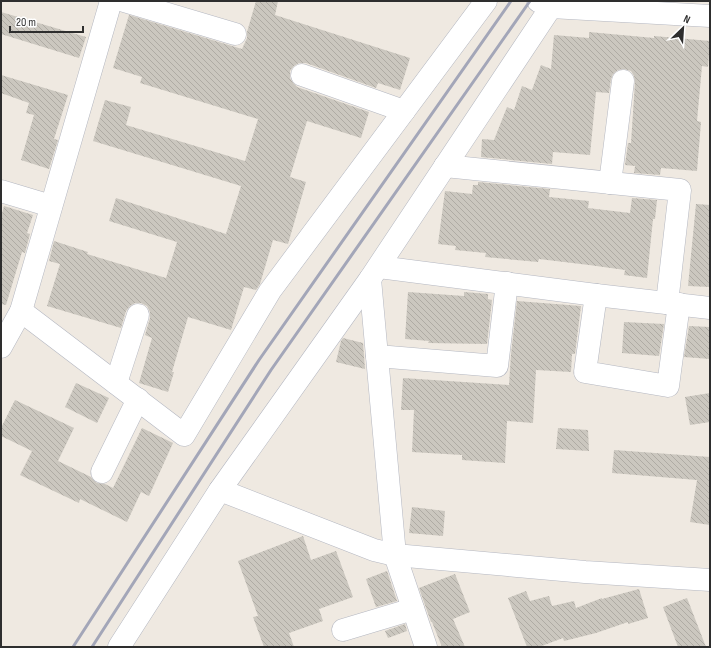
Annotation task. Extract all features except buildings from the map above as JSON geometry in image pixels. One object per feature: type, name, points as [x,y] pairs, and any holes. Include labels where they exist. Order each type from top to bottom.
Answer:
[{"type":"street","points":[[1,347],[21,311],[111,1]]},
{"type":"street","points":[[124,1],[236,34]]},
{"type":"street","points":[[21,311],[184,435],[270,291],[486,1]]},
{"type":"street","points":[[119,647],[220,490],[374,273],[556,4],[710,16]]},
{"type":"street","points":[[302,75],[404,111]]},
{"type":"street","points":[[610,183],[623,81]]},
{"type":"street","points":[[446,166],[680,190],[668,386],[585,372],[596,295]]},
{"type":"street","points":[[1,191],[51,206]]},
{"type":"street","points":[[374,273],[506,283],[710,308]]},
{"type":"street","points":[[374,273],[377,356],[396,555],[426,647]]},
{"type":"street","points":[[377,356],[497,366],[506,283]]},
{"type":"street","points":[[116,383],[138,315]]},
{"type":"street","points":[[102,472],[138,400]]},
{"type":"street","points":[[220,490],[374,550],[396,555],[585,572],[710,580]]},
{"type":"street","points":[[343,630],[413,609]]},
{"type":"railway","points":[[73,647],[259,360],[511,1]]},
{"type":"railway","points":[[92,647],[271,370],[530,1]]}]
